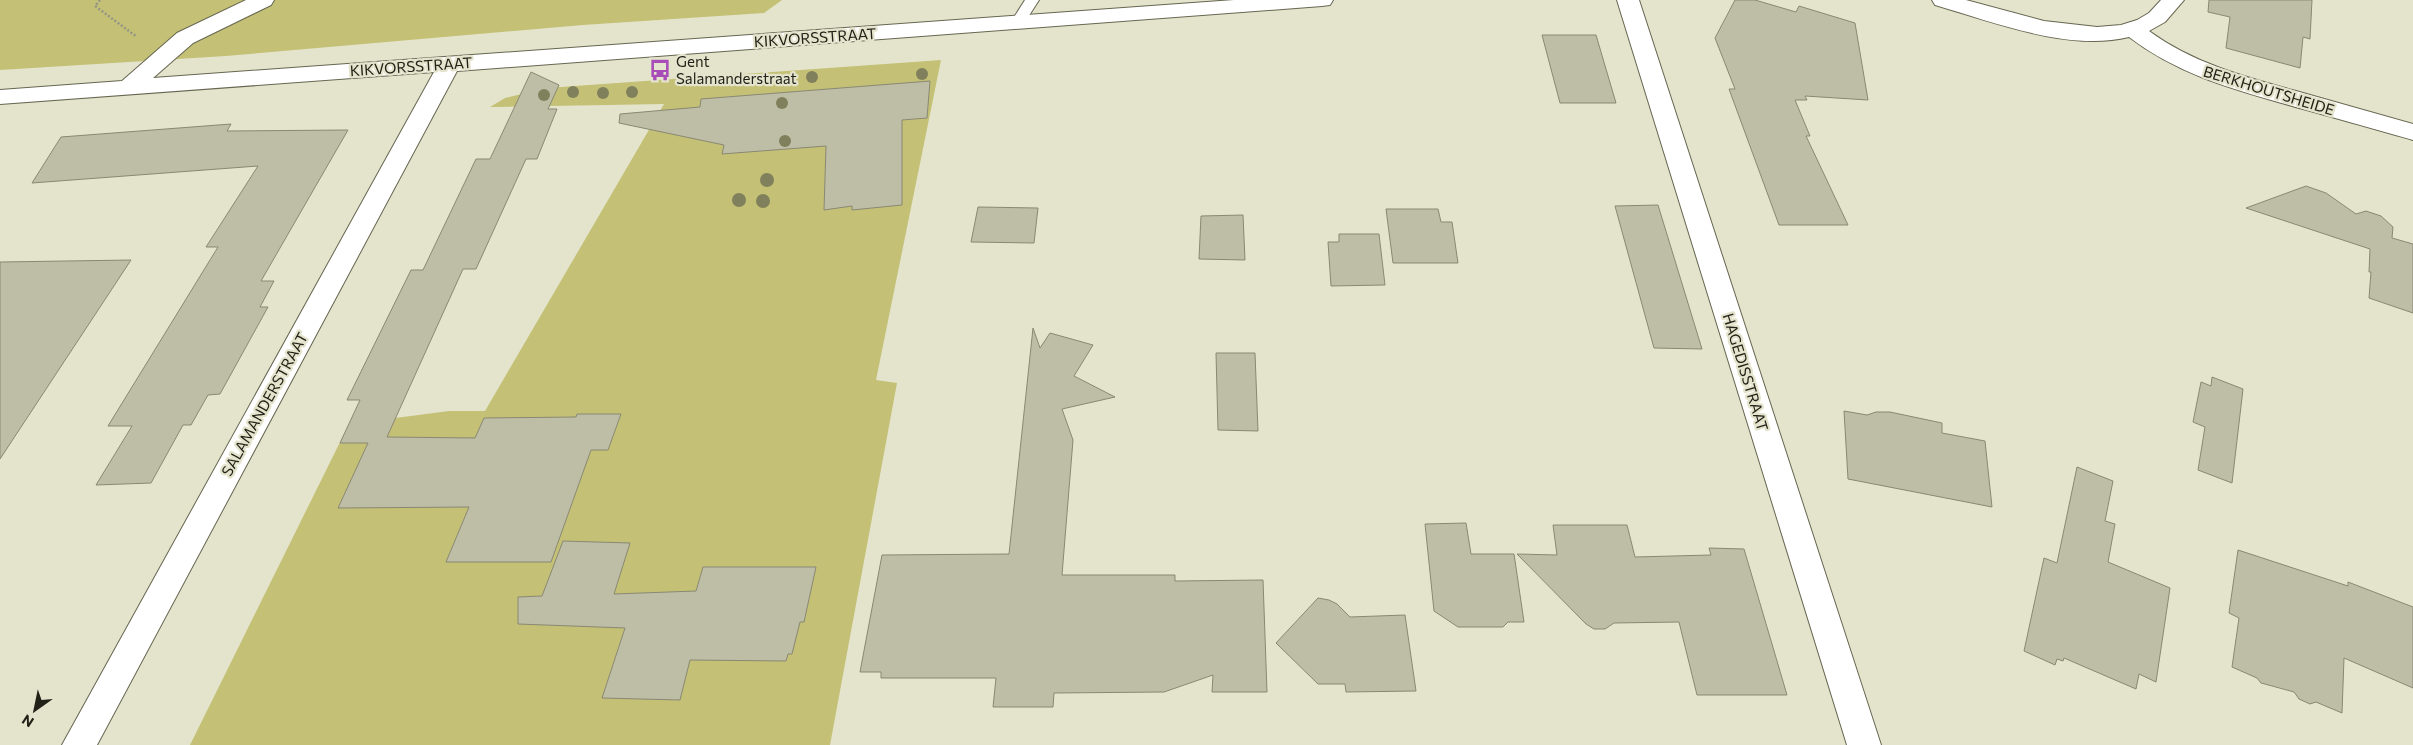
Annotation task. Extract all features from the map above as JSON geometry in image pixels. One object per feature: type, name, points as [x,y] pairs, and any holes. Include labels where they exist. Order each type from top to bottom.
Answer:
[{"type":"street","points":[[128,88],[185,38],[263,0]]},
{"type":"street","name":"KIKVORSSTRAAT","points":[[0,97],[1322,0]]},
{"type":"street","name":"HAGEDISSTRAAT","points":[[1628,0],[1864,745]]},
{"type":"street","points":[[1943,0],[2045,27],[2110,33],[2133,29],[2147,24],[2161,14],[2173,0]]},
{"type":"street","name":"BERKHOUTSHEIDE","points":[[2133,29],[2157,47],[2194,67],[2232,80],[2413,132]]},
{"type":"street","name":"SALAMANDERSTRAAT","points":[[79,745],[450,64]]},
{"type":"lane","points":[[1018,22],[1032,0]]},
{"type":"path","points":[[100,0],[95,6],[164,57]]},
{"type":"shaded area","points":[[0,0],[782,0],[764,13],[583,25],[226,56],[0,70]]},
{"type":"shaded area","points":[[941,60],[876,380],[897,383],[830,745],[190,745],[349,424],[449,411],[485,411],[664,104],[490,107],[505,98],[547,88]]},
{"type":"building","points":[[1735,0],[1755,0],[1796,12],[1799,6],[1855,23],[1868,100],[1805,96],[1807,100],[1795,100],[1810,136],[1806,136],[1848,225],[1779,225],[1729,89],[1735,89],[1715,38]]},
{"type":"building","points":[[2209,0],[2312,0],[2310,39],[2303,37],[2300,68],[2226,48],[2230,17],[2208,12]]},
{"type":"building","points":[[1542,35],[1596,35],[1616,103],[1560,103]]},
{"type":"building","points":[[531,72],[559,85],[548,109],[557,109],[537,159],[526,159],[476,269],[463,269],[387,437],[475,438],[484,418],[576,417],[577,414],[621,414],[608,450],[591,450],[551,562],[446,562],[469,507],[338,508],[368,443],[340,443],[360,400],[347,400],[411,270],[423,270],[476,159],[490,159]]},
{"type":"building","points":[[930,81],[927,118],[902,120],[902,205],[852,210],[852,206],[824,210],[826,146],[722,154],[724,145],[619,123],[620,114],[700,107],[701,99]]},
{"type":"building","points":[[231,124],[227,131],[348,130],[261,281],[274,281],[260,307],[268,307],[220,394],[208,395],[191,425],[183,425],[151,483],[96,485],[132,426],[108,426],[218,247],[206,247],[258,166],[32,183],[61,137]]},
{"type":"building","points":[[2306,186],[2326,193],[2356,214],[2366,211],[2381,216],[2393,227],[2392,238],[2413,244],[2413,313],[2369,298],[2370,249],[2246,208]]},
{"type":"building","points":[[1658,205],[1702,349],[1654,348],[1615,206]]},
{"type":"building","points":[[978,207],[1038,208],[1034,243],[971,242]]},
{"type":"building","points":[[1386,209],[1438,209],[1441,222],[1452,222],[1458,263],[1393,263]]},
{"type":"building","points":[[1243,215],[1245,260],[1199,259],[1201,216]]},
{"type":"building","points":[[1339,234],[1379,234],[1385,285],[1331,286],[1328,242],[1339,242]]},
{"type":"building","points":[[131,260],[0,459],[0,262]]},
{"type":"building","points":[[1033,328],[1040,348],[1050,333],[1093,345],[1074,376],[1115,397],[1062,409],[1073,440],[1062,575],[1175,575],[1175,581],[1263,580],[1267,692],[1212,692],[1213,675],[1164,692],[1054,693],[1053,707],[993,707],[996,678],[881,678],[881,672],[860,672],[882,555],[1009,554]]},
{"type":"building","points":[[1216,353],[1255,353],[1258,431],[1218,430]]},
{"type":"building","points":[[2212,377],[2243,389],[2232,483],[2198,470],[2205,427],[2193,422],[2201,382],[2211,386]]},
{"type":"building","points":[[1844,411],[1867,415],[1876,412],[1890,412],[1942,423],[1942,433],[1985,441],[1992,507],[1848,479]]},
{"type":"building","points":[[2077,467],[2113,481],[2105,521],[2115,524],[2108,562],[2170,588],[2156,682],[2139,674],[2136,689],[2064,658],[2063,661],[2057,659],[2055,665],[2024,651],[2044,558],[2057,563]]},
{"type":"building","points":[[1466,523],[1471,554],[1514,554],[1524,622],[1508,622],[1503,627],[1458,627],[1434,611],[1425,524]]},
{"type":"building","points":[[1553,525],[1627,525],[1635,557],[1711,555],[1709,548],[1744,549],[1787,695],[1697,695],[1679,622],[1614,623],[1605,629],[1594,629],[1586,624],[1517,554],[1557,555]]},
{"type":"building","points":[[563,541],[630,543],[614,594],[696,591],[703,567],[816,567],[804,622],[800,622],[792,654],[788,654],[786,661],[690,660],[680,700],[602,698],[625,628],[518,624],[518,597],[542,596]]},
{"type":"building","points":[[2238,550],[2348,586],[2348,582],[2413,607],[2413,688],[2344,658],[2342,713],[2316,702],[2310,704],[2299,699],[2294,692],[2261,683],[2257,678],[2232,667],[2239,618],[2229,613]]},
{"type":"building","points":[[1318,598],[1337,604],[1350,617],[1405,615],[1416,691],[1346,692],[1345,684],[1318,684],[1276,643]]},
{"type":"place","name":"Gent Salamanderstraat","points":[[660,70]]}]
